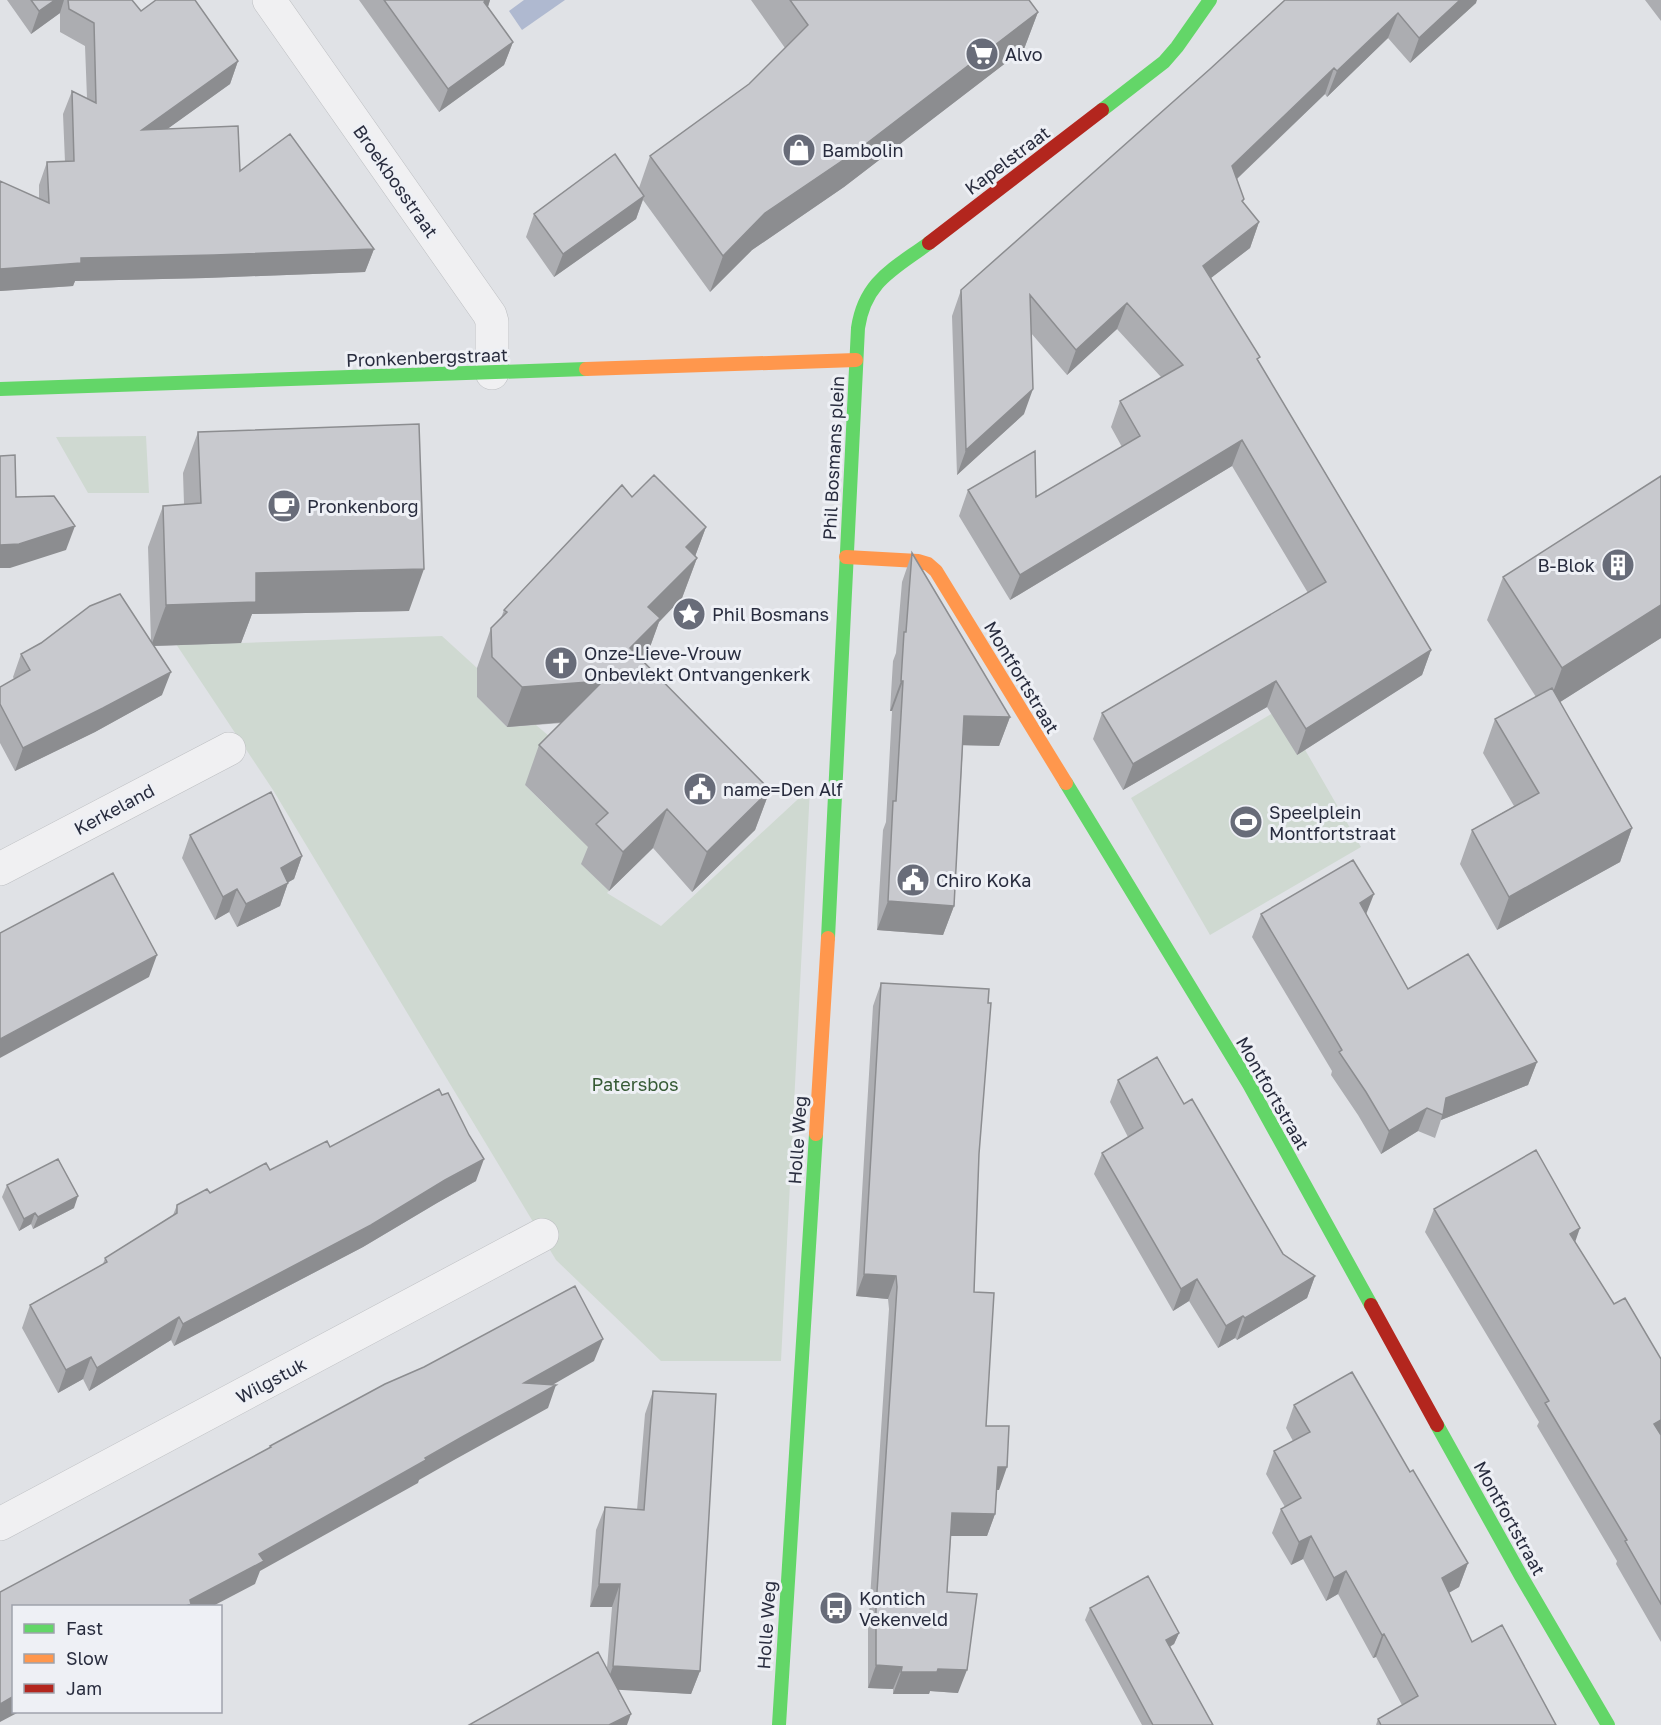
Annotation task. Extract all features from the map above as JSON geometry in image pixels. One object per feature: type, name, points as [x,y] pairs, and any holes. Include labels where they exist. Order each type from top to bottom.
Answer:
[{"type":"street","name":"Broekbosstraat","points":[[269,0],[490,315],[492,373]]},
{"type":"street","name":"Kapelstraat","points":[[856,360],[860,309],[868,292],[1164,62],[1210,0]]},
{"type":"street","name":"Pronkenbergstraat","points":[[0,389],[856,360]]},
{"type":"street","name":"Phil Bosmans plein","points":[[846,557],[856,360]]},
{"type":"street","name":"Holle Weg","points":[[778,1725],[826,952],[846,557]]},
{"type":"street","name":"Montfortstraat","points":[[846,557],[918,561],[928,564],[936,571],[1249,1084],[1521,1576],[1608,1725]]},
{"type":"street","name":"Kerkeland","points":[[0,869],[229,749]]},
{"type":"street","name":"Wilgstuk","points":[[0,1524],[542,1235]]},
{"type":"green space","points":[[146,436],[149,493],[88,493],[56,437]]},
{"type":"green space","name":"Patersbos","points":[[442,636],[477,668],[477,697],[507,727],[536,725],[562,747],[525,785],[552,812],[623,823],[582,864],[609,891],[607,893],[661,926],[810,788],[781,1361],[661,1361],[556,1260],[273,790],[176,644]]},
{"type":"green space","name":"Speelplein Montfortstraat","points":[[1281,708],[1361,847],[1210,935],[1131,798]]},
{"type":"water","points":[[524,0],[565,0],[522,30],[509,11]]},
{"type":"building","points":[[31,0],[55,0],[39,11]]},
{"type":"building","points":[[68,0],[132,0],[141,11],[156,0],[195,0],[238,61],[142,130],[238,126],[240,171],[290,134],[374,249],[81,258],[81,263],[0,269],[0,181],[49,203],[47,162],[74,161],[72,91],[96,103],[94,23],[69,9]]},
{"type":"building","points":[[384,0],[486,0],[484,2],[513,42],[448,89]]},
{"type":"building","points":[[790,0],[1029,0],[1038,12],[858,150],[765,213],[723,256],[650,156],[749,84],[808,25]]},
{"type":"building","points":[[1285,0],[1460,0],[1419,38],[1398,13],[1337,71],[1334,68],[1232,166],[1244,199],[1242,201],[1259,222],[1203,266],[1260,357],[1257,359],[1431,650],[1306,729],[1276,681],[1133,764],[1102,713],[1326,582],[1242,440],[1020,575],[968,490],[1035,451],[1036,497],[1140,436],[1120,401],[1183,365],[1127,303],[1076,350],[1030,295],[1033,389],[966,450],[961,290]]},
{"type":"building","points":[[615,154],[644,196],[563,254],[534,214]]},
{"type":"building","points":[[419,424],[424,569],[256,573],[256,602],[166,605],[163,506],[201,503],[198,432]]},
{"type":"building","points":[[15,455],[16,497],[54,496],[75,526],[19,544],[0,545],[0,456]]},
{"type":"building","points":[[654,475],[706,527],[686,547],[697,558],[648,607],[660,618],[630,648],[770,790],[707,852],[667,809],[623,852],[596,824],[608,813],[539,745],[603,681],[522,687],[492,657],[491,628],[507,612],[504,610],[622,485],[632,497]]},
{"type":"building","name":"B-Blok","points":[[1661,476],[1661,605],[1562,668],[1503,577]]},
{"type":"building","points":[[912,553],[1010,717],[964,716],[954,906],[888,901],[893,801],[896,801],[904,632],[906,632]]},
{"type":"building","points":[[120,594],[171,672],[23,748],[0,704],[0,687],[30,670],[21,654],[41,643],[90,606]]},
{"type":"building","points":[[1552,688],[1632,828],[1509,897],[1472,830],[1539,793],[1495,719]]},
{"type":"building","points":[[271,792],[302,856],[281,868],[288,883],[246,904],[237,889],[223,897],[190,835]]},
{"type":"building","points":[[1353,860],[1374,894],[1360,903],[1408,989],[1468,954],[1537,1062],[1446,1098],[1443,1115],[1427,1108],[1389,1131],[1339,1052],[1342,1050],[1261,914]]},
{"type":"building","points":[[113,873],[157,955],[0,1039],[0,933]]},
{"type":"building","points":[[881,983],[989,989],[988,1003],[991,1003],[979,1154],[974,1292],[994,1293],[986,1426],[1009,1426],[1007,1467],[998,1467],[995,1514],[952,1513],[947,1592],[977,1594],[967,1670],[938,1669],[937,1672],[901,1672],[902,1667],[876,1665],[876,1607],[897,1287],[896,1276],[864,1274]]},
{"type":"building","points":[[1157,1057],[1184,1104],[1192,1099],[1283,1254],[1315,1276],[1245,1318],[1243,1316],[1226,1326],[1197,1279],[1181,1289],[1102,1153],[1143,1128],[1118,1080]]},
{"type":"building","points":[[439,1089],[442,1095],[448,1093],[484,1159],[371,1225],[183,1324],[179,1317],[97,1368],[91,1357],[66,1370],[30,1305],[107,1262],[105,1258],[177,1213],[177,1205],[207,1189],[210,1193],[266,1163],[270,1170],[327,1141],[330,1147]]},
{"type":"building","points":[[1536,1150],[1580,1228],[1570,1234],[1614,1304],[1625,1298],[1661,1359],[1661,1420],[1654,1424],[1661,1435],[1661,1604],[1625,1541],[1627,1540],[1545,1403],[1549,1401],[1434,1209]]},
{"type":"building","points":[[58,1159],[78,1196],[38,1217],[35,1213],[24,1219],[7,1185]]},
{"type":"building","points":[[575,1286],[603,1339],[524,1383],[556,1385],[259,1554],[264,1561],[190,1600],[191,1604],[12,1605],[12,1697],[0,1704],[0,1592],[385,1384],[424,1367]]},
{"type":"building","points":[[1352,1372],[1410,1472],[1413,1470],[1468,1563],[1442,1578],[1472,1642],[1502,1625],[1556,1725],[1381,1725],[1378,1719],[1418,1696],[1346,1571],[1334,1578],[1311,1536],[1299,1542],[1281,1509],[1301,1498],[1274,1451],[1310,1432],[1294,1405]]},
{"type":"building","points":[[653,1391],[716,1394],[700,1671],[613,1666],[620,1584],[599,1584],[605,1507],[644,1510]]},
{"type":"building","points":[[1148,1576],[1179,1633],[1166,1640],[1213,1725],[1153,1725],[1090,1608]]},
{"type":"building","points":[[598,1652],[631,1714],[609,1725],[469,1725]]},
{"type":"traffic: fast","points":[[1102,110],[1164,62],[1210,0]]},
{"type":"traffic: fast","points":[[828,938],[858,328],[867,299],[874,287],[893,269],[929,243]]},
{"type":"traffic: fast","points":[[0,389],[586,369]]},
{"type":"traffic: fast","points":[[1066,783],[1249,1084],[1371,1305]]},
{"type":"traffic: fast","points":[[779,1725],[816,1134]]},
{"type":"traffic: fast","points":[[1437,1425],[1608,1725]]},
{"type":"traffic: slow","points":[[586,369],[856,360]]},
{"type":"traffic: slow","points":[[846,557],[918,561],[928,564],[936,571],[1066,783]]},
{"type":"traffic: slow","points":[[816,1134],[828,938]]},
{"type":"traffic: jam","points":[[929,243],[1102,110]]},
{"type":"traffic: jam","points":[[1371,1305],[1437,1425]]},
{"type":"place","name":"Alvo","points":[[982,54]]},
{"type":"place","name":"Bambolin","points":[[799,150]]},
{"type":"place","name":"Pronkenborg","points":[[284,506]]},
{"type":"place","name":"B-Blok","points":[[1618,565]]},
{"type":"place","name":"Phil Bosmans","points":[[689,614]]},
{"type":"place","name":"Onze-Lieve-Vrouw Onbevlekt Ontvangenkerk","points":[[561,663]]},
{"type":"place","name":"name=Den Alf","points":[[700,789]]},
{"type":"place","name":"Speelplein Montfortstraat","points":[[1246,822]]},
{"type":"place","name":"Chiro KoKa","points":[[913,880]]},
{"type":"place","name":"Kontich Vekenveld","points":[[836,1608]]}]
